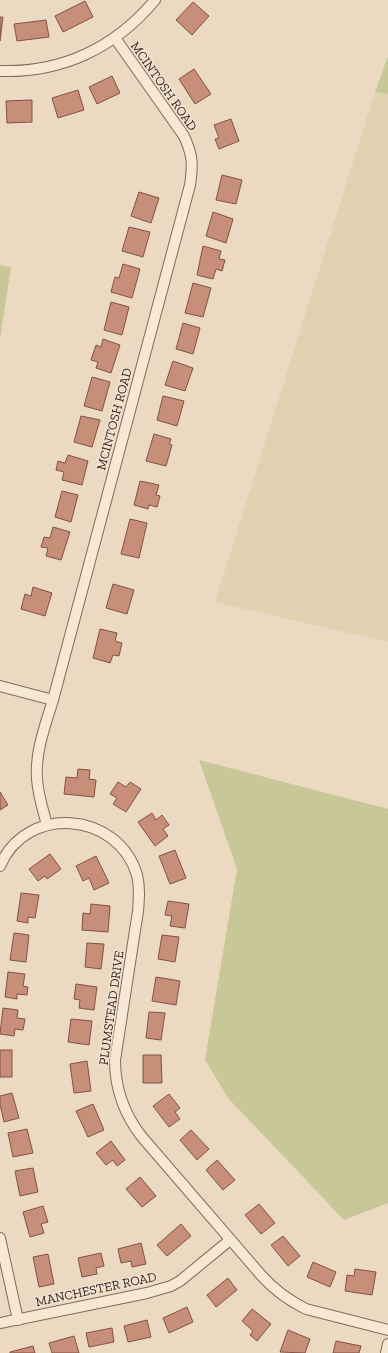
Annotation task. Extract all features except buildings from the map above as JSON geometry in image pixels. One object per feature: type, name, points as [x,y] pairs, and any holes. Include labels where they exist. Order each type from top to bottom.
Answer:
[{"type":"street","points":[[0,71],[32,71],[51,67],[85,55],[114,38],[156,0]]},
{"type":"street","name":"MCINTOSH ROAD","points":[[47,825],[38,788],[36,769],[39,749],[188,193],[192,171],[190,148],[182,132],[114,38]]},
{"type":"street","points":[[0,686],[53,700]]},
{"type":"street","name":"PLUMSTEAD DRIVE","points":[[0,866],[10,848],[18,840],[47,825],[72,823],[83,824],[98,830],[112,838],[120,845],[137,875],[139,900],[116,1049],[115,1071],[120,1096],[129,1118],[135,1128],[230,1240],[268,1284],[277,1292],[295,1304],[318,1313],[388,1330]]},
{"type":"street","points":[[0,1238],[18,1320]]},
{"type":"street","name":"MANCHESTER ROAD","points":[[0,1323],[147,1293],[171,1286],[189,1274],[230,1240]]},
{"type":"street","points":[[386,1353],[388,1344]]},
{"type":"shaded area","points":[[388,56],[388,94],[375,92]]},
{"type":"shaded area","points":[[375,92],[388,94],[388,642],[215,602]]},
{"type":"shaded area","points":[[0,265],[11,267],[0,339]]},
{"type":"shaded area","points":[[199,760],[388,809],[388,1203],[344,1220],[228,1098],[205,1060],[237,869]]}]
